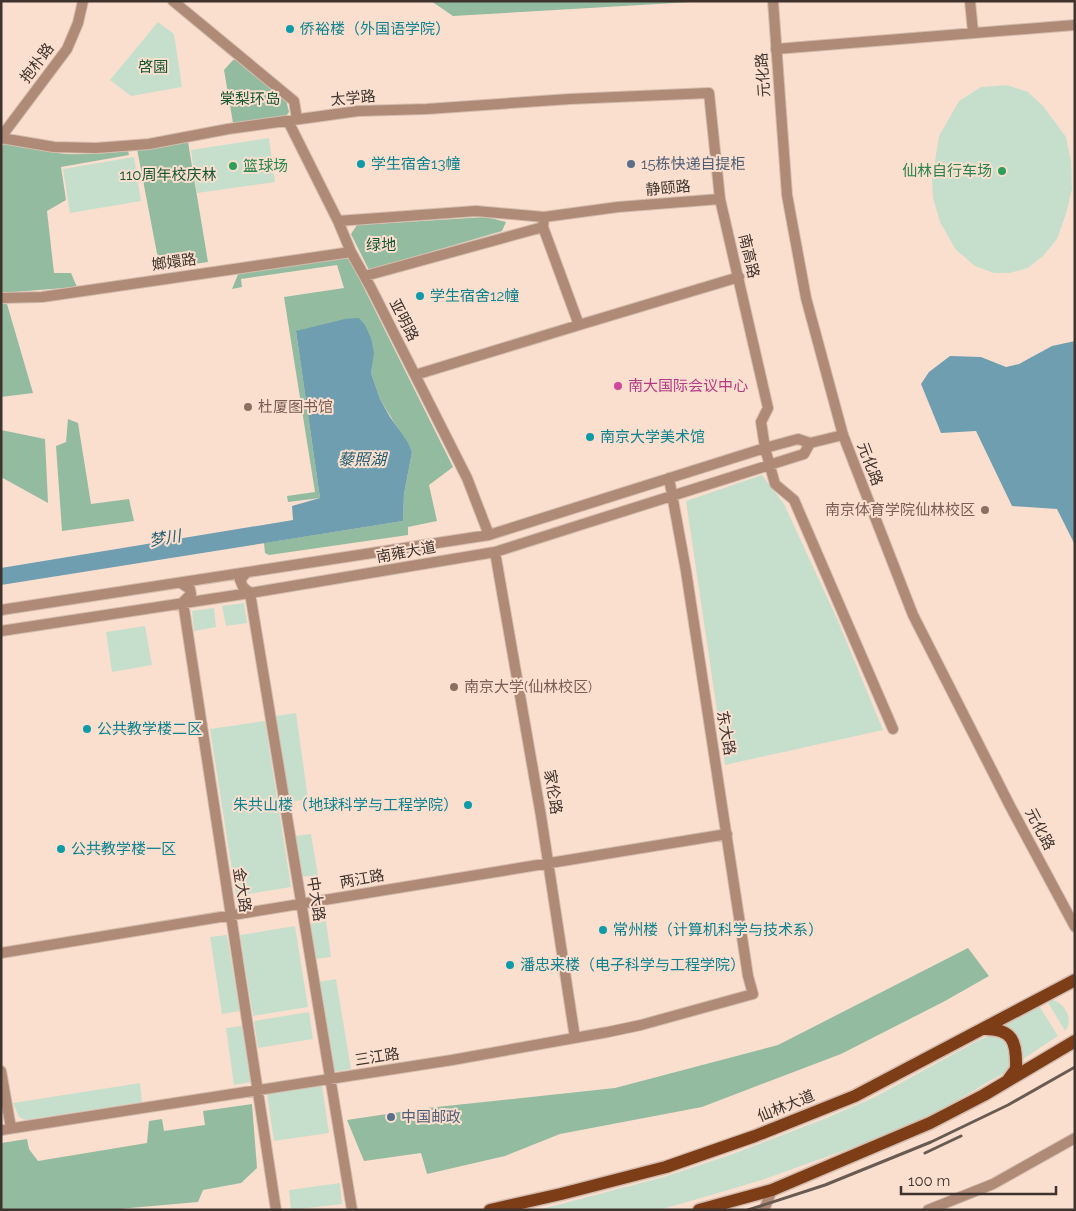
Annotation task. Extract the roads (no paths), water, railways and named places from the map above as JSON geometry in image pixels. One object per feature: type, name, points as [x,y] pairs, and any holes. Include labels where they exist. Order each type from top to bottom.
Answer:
[{"type":"main road","name":"仙林大道","points":[[490,1210],[666,1167],[755,1136],[855,1096],[1075,980]]},
{"type":"main road","points":[[981,1029],[1002,1031],[1015,1044],[1016,1069],[1006,1082]]},
{"type":"main road","points":[[700,1210],[772,1190],[930,1123],[1006,1082],[1075,1041]]},
{"type":"street","name":"抱朴路","points":[[1,138],[67,49],[78,23],[83,1]]},
{"type":"street","name":"亚明路","points":[[173,1],[294,101],[292,120],[351,252],[467,478],[489,534]]},
{"type":"street","name":"元化路","points":[[772,1],[787,195],[806,298],[843,435],[913,615],[1010,806],[1075,927]]},
{"type":"street","points":[[970,1],[973,32]]},
{"type":"street","points":[[776,49],[1075,25]]},
{"type":"street","name":"太学路","points":[[1,138],[54,147],[96,148],[149,144],[228,129],[358,111],[427,109],[570,99],[710,94]]},
{"type":"street","name":"南高路","points":[[710,94],[720,199],[768,408],[761,422],[765,448]]},
{"type":"street","name":"静颐路","points":[[543,222],[618,208],[720,199]]},
{"type":"street","points":[[338,221],[476,211],[543,222]]},
{"type":"street","points":[[365,276],[543,222]]},
{"type":"street","points":[[543,222],[579,325]]},
{"type":"street","name":"嫏嬛路","points":[[1,298],[42,297],[351,252]]},
{"type":"street","points":[[415,375],[739,277]]},
{"type":"street","points":[[810,443],[843,435]]},
{"type":"street","name":"南雍大道","points":[[1,610],[489,534],[765,448],[798,439],[810,443],[804,454],[494,552],[250,593],[1,631]]},
{"type":"street","points":[[765,448],[775,484],[794,500],[893,729]]},
{"type":"street","name":"东大路","points":[[669,478],[727,834],[748,976],[753,994]]},
{"type":"street","name":"家伦路","points":[[494,552],[528,738],[575,1038]]},
{"type":"street","name":"中大路","points":[[246,573],[240,580],[243,587],[250,593],[352,1210]]},
{"type":"street","name":"金大路","points":[[181,583],[190,589],[190,594],[183,602],[276,1210]]},
{"type":"street","name":"两江路","points":[[1,953],[727,834]]},
{"type":"street","name":"三江路","points":[[6,1129],[452,1060],[575,1038],[641,1025],[753,994]]},
{"type":"street","points":[[1,1071],[6,1129]]},
{"type":"street","points":[[928,1210],[993,1184],[1075,1138]]},
{"type":"street","points":[[764,1210],[767,1198],[772,1190]]},
{"type":"water","name":"藜照湖","points":[[359,318],[365,325],[371,338],[374,353],[371,373],[380,399],[412,452],[404,494],[403,521],[1,585],[1,568],[293,520],[292,506],[320,498],[296,331],[345,319]]},
{"type":"water","points":[[1075,341],[1075,545],[1057,509],[1012,506],[976,431],[941,433],[921,384],[929,372],[950,356],[981,357],[1006,367],[1019,364],[1052,346]]},
{"type":"railway","points":[[748,1210],[825,1185],[931,1142],[1008,1105],[1075,1067]]},
{"type":"railway","points":[[925,1153],[961,1136]]},
{"type":"place","name":"侨裕楼（外国语学院）","points":[[290,29]]},
{"type":"place","name":"学生宿舍13幢","points":[[361,164]]},
{"type":"place","name":"15栋快递自提柜","points":[[631,164]]},
{"type":"place","name":"篮球场","points":[[233,166]]},
{"type":"place","name":"仙林自行车场","points":[[1002,171]]},
{"type":"place","name":"学生宿舍12幢","points":[[420,296]]},
{"type":"place","name":"南大国际会议中心","points":[[618,386]]},
{"type":"place","name":"杜厦图书馆","points":[[248,407]]},
{"type":"place","name":"南京大学美术馆","points":[[590,437]]},
{"type":"place","name":"南京体育学院仙林校区","points":[[985,510]]},
{"type":"place","name":"南京大学(仙林校区)","points":[[454,687]]},
{"type":"place","name":"公共教学楼二区","points":[[87,729]]},
{"type":"place","name":"朱共山楼（地球科学与工程学院）","points":[[468,805]]},
{"type":"place","name":"公共教学楼一区","points":[[61,849]]},
{"type":"place","name":"常州楼（计算机科学与技术系）","points":[[603,930]]},
{"type":"place","name":"潘忠来楼（电子科学与工程学院）","points":[[510,965]]},
{"type":"place","name":"中国邮政","points":[[391,1117]]},
{"type":"park label","name":"啓園","points":[[153,67]]},
{"type":"park label","name":"棠梨环岛","points":[[250,99]]},
{"type":"park label","name":"110周年校庆林","points":[[168,175]]},
{"type":"park label","name":"绿地","points":[[381,245]]},
{"type":"water label","name":"梦川","points":[[165,538]]}]
